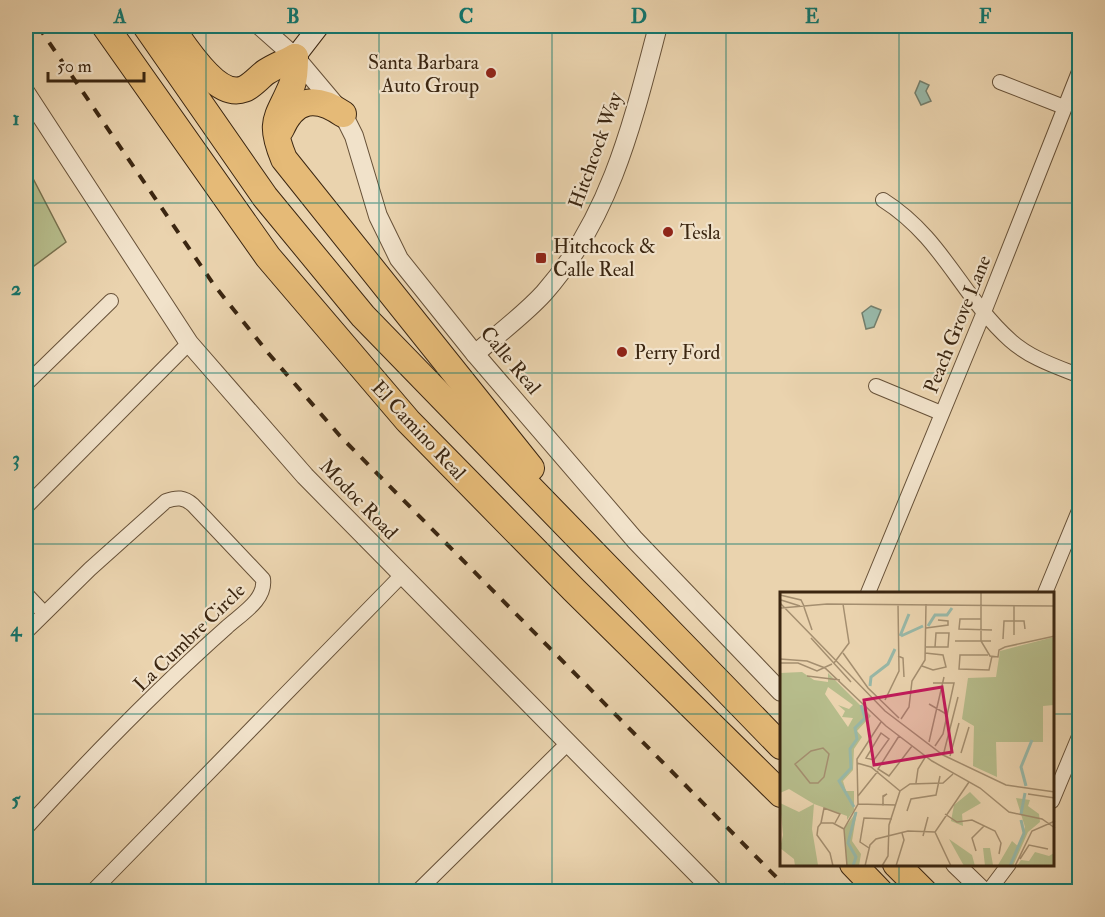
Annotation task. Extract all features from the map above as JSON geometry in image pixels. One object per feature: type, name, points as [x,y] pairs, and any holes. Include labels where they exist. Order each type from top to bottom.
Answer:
[{"type":"highway","name":"El Camino Real","points":[[105,26],[268,257],[408,421],[574,590],[780,793]]},
{"type":"highway","name":"El Camino Real","points":[[146,26],[265,196],[363,316],[780,745]]},
{"type":"highway","points":[[170,26],[208,75],[222,88],[234,91],[245,89],[268,71],[296,57]]},
{"type":"highway","points":[[296,57],[293,83],[275,121],[276,140],[284,159],[529,464],[561,519]]},
{"type":"highway","points":[[276,140],[293,108],[307,102],[328,104],[343,114]]},
{"type":"highway","points":[[855,866],[880,891]]},
{"type":"highway","points":[[898,866],[924,891]]},
{"type":"main road","points":[[296,57],[319,26]]},
{"type":"street","name":"Calle Real","points":[[260,26],[296,57],[343,114],[354,136],[378,216],[390,245],[475,354],[635,540],[780,691]]},
{"type":"street","name":"Hitchcock Way","points":[[475,354],[542,295],[563,270],[594,221],[621,157],[658,26]]},
{"type":"street","name":"Peach Grove Lane","points":[[868,592],[984,312],[1080,69]]},
{"type":"street","points":[[1000,82],[1064,107]]},
{"type":"street","name":"Modoc Road","points":[[26,93],[189,343],[305,476],[567,744],[715,891]]},
{"type":"street","points":[[883,200],[907,215],[921,229],[984,312],[1009,339],[1027,353],[1080,376]]},
{"type":"street","points":[[26,384],[111,301]]},
{"type":"street","points":[[26,507],[189,343]]},
{"type":"street","points":[[876,386],[941,413]]},
{"type":"street","name":"La Cumbre Circle","points":[[26,632],[124,539],[173,498],[187,500],[193,505],[258,571],[264,586],[258,599],[203,648],[26,828]]},
{"type":"street","points":[[1045,592],[1080,508]]},
{"type":"street","points":[[92,891],[402,575]]},
{"type":"street","points":[[26,594],[45,613]]},
{"type":"street","points":[[1054,799],[1080,734]]},
{"type":"street","points":[[417,891],[567,744]]},
{"type":"street","points":[[958,866],[986,891],[1007,866]]},
{"type":"green space","points":[[26,165],[66,242],[26,272]]},
{"type":"shaded area","points":[[920,81],[929,85],[926,91],[931,101],[921,105],[915,93]]},
{"type":"shaded area","points":[[871,306],[881,310],[874,327],[866,329],[862,313]]},
{"type":"railway","points":[[38,26],[214,285],[269,354],[340,436],[791,892]]},
{"type":"place","name":"Santa Barbara Auto Group","points":[[491,73]]},
{"type":"place","name":"Tesla","points":[[668,232]]},
{"type":"place","name":"Hitchcock & Calle Real","points":[[541,258]]},
{"type":"place","name":"Perry Ford","points":[[622,352]]}]
